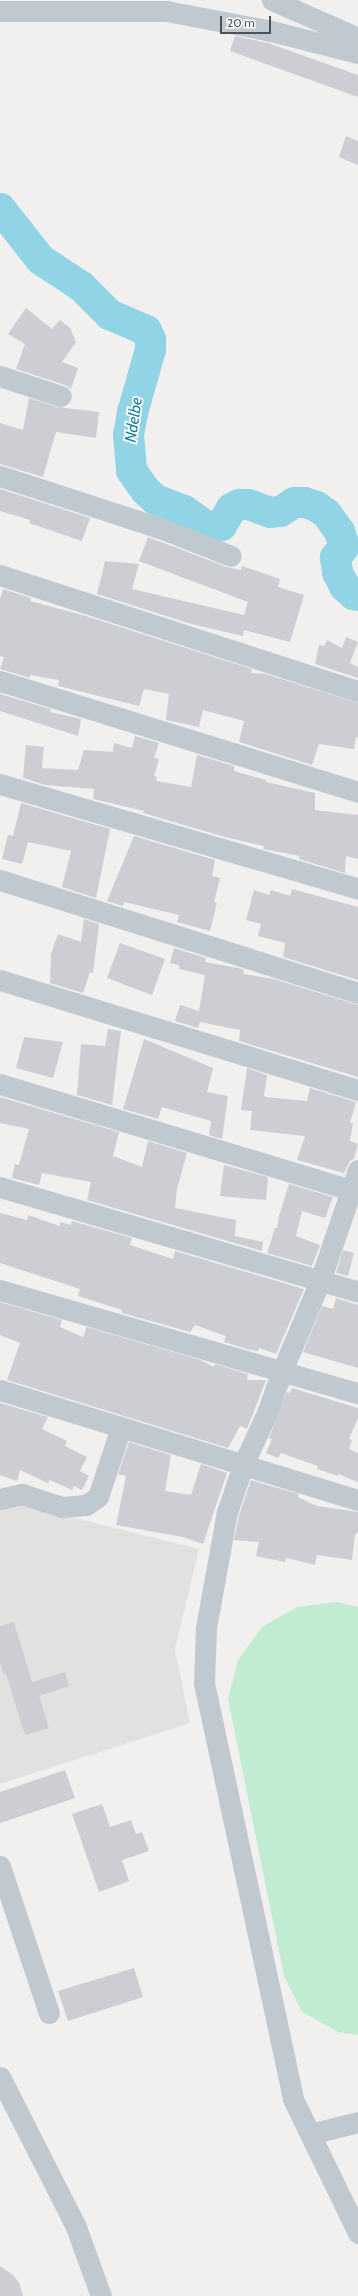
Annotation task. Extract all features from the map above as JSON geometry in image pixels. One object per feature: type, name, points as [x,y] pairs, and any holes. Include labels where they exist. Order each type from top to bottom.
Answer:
[{"type":"street","points":[[272,0],[358,38]]},
{"type":"street","points":[[0,11],[166,11],[267,30],[358,53]]},
{"type":"street","points":[[0,376],[61,396]]},
{"type":"street","points":[[0,476],[160,528],[231,556]]},
{"type":"street","points":[[0,575],[358,691]]},
{"type":"street","points":[[0,681],[358,792]]},
{"type":"street","points":[[0,784],[358,889]]},
{"type":"street","points":[[0,880],[358,993]]},
{"type":"street","points":[[0,980],[358,1090]]},
{"type":"street","points":[[0,1084],[354,1191]]},
{"type":"street","points":[[358,1170],[354,1191],[320,1281],[282,1371],[267,1413],[243,1465],[227,1512],[206,1628],[204,1683],[293,2099],[358,2233]]},
{"type":"street","points":[[0,1187],[358,1292]]},
{"type":"street","points":[[0,1290],[358,1393]]},
{"type":"street","points":[[0,1390],[358,1500]]},
{"type":"street","points":[[0,1499],[22,1494],[62,1507],[86,1505],[98,1497],[121,1427]]},
{"type":"street","points":[[0,1866],[48,2013]]},
{"type":"street","points":[[0,2077],[76,2227],[101,2296]]},
{"type":"street","points":[[310,2134],[358,2122]]},
{"type":"shaded area","points":[[15,1503],[199,1549],[175,1649],[190,1723],[0,1784],[0,1508]]},
{"type":"green space","points":[[337,1602],[358,1607],[358,2035],[338,2032],[302,2012],[284,1976],[228,1699],[238,1660],[262,1627],[297,1607]]},
{"type":"building","points":[[235,36],[268,43],[358,75],[358,97],[230,51]]},
{"type":"building","points":[[346,136],[358,141],[358,165],[339,157]]},
{"type":"building","points":[[26,308],[52,329],[60,320],[70,328],[76,342],[62,362],[78,368],[71,389],[65,385],[16,369],[25,344],[8,334]]},
{"type":"building","points":[[29,398],[58,407],[99,412],[96,438],[56,432],[43,477],[0,464],[0,423],[23,430]]},
{"type":"building","points":[[0,489],[90,518],[82,541],[29,523],[30,520],[0,511]]},
{"type":"building","points":[[148,537],[227,567],[241,570],[242,566],[280,579],[278,587],[304,595],[290,642],[244,630],[243,636],[191,624],[97,594],[105,561],[139,564],[132,589],[244,615],[248,602],[139,561]]},
{"type":"building","points":[[3,589],[31,598],[30,601],[86,616],[252,669],[251,673],[266,674],[358,703],[358,738],[356,737],[354,749],[319,744],[312,765],[239,742],[244,721],[203,710],[199,727],[166,720],[169,694],[144,689],[139,706],[58,686],[59,680],[30,675],[30,678],[0,669],[4,657],[0,656],[0,599]]},
{"type":"building","points":[[346,637],[358,642],[350,663],[358,667],[358,678],[315,664],[319,645],[324,646],[327,640],[342,648]]},
{"type":"building","points":[[0,694],[51,709],[50,712],[81,719],[78,736],[0,711]]},
{"type":"building","points":[[135,736],[159,743],[154,758],[159,759],[154,776],[157,777],[156,781],[191,787],[197,755],[234,766],[234,771],[266,780],[266,782],[315,793],[315,810],[358,815],[358,859],[346,856],[345,873],[299,859],[300,856],[263,849],[264,846],[221,836],[143,813],[144,811],[93,799],[94,789],[45,785],[23,778],[26,745],[44,747],[42,768],[78,770],[84,750],[113,752],[114,743],[132,748]]},
{"type":"building","points":[[21,803],[110,829],[96,898],[62,887],[71,851],[28,842],[22,864],[2,859],[8,835],[13,836]]},
{"type":"building","points":[[134,836],[215,860],[212,876],[220,878],[214,902],[217,903],[210,931],[177,922],[179,915],[124,902],[123,906],[107,901]]},
{"type":"building","points":[[292,889],[358,907],[358,980],[283,957],[285,943],[258,936],[261,924],[246,920],[254,890],[269,895],[271,890],[290,896]]},
{"type":"building","points":[[84,919],[99,924],[93,973],[90,972],[83,993],[50,983],[51,954],[58,934],[81,942]]},
{"type":"building","points":[[120,943],[165,959],[152,995],[107,978]]},
{"type":"building","points":[[174,948],[206,958],[205,962],[244,970],[243,974],[274,979],[358,1005],[358,1077],[239,1041],[240,1030],[200,1022],[198,1028],[175,1021],[180,1005],[199,1011],[205,975],[179,969],[179,965],[170,963]]},
{"type":"building","points":[[108,1029],[121,1031],[112,1105],[77,1095],[81,1044],[105,1046]]},
{"type":"building","points":[[24,1037],[63,1042],[53,1078],[16,1068]]},
{"type":"building","points":[[144,1039],[213,1068],[207,1092],[228,1096],[222,1139],[209,1135],[211,1121],[162,1107],[158,1119],[123,1109]]},
{"type":"building","points":[[247,1068],[267,1075],[264,1096],[266,1097],[307,1101],[310,1088],[356,1102],[350,1123],[353,1123],[350,1141],[358,1144],[354,1159],[350,1161],[344,1173],[297,1160],[305,1136],[250,1130],[252,1111],[241,1110]]},
{"type":"building","points":[[0,1097],[119,1132],[113,1156],[142,1167],[148,1141],[187,1153],[177,1189],[175,1208],[236,1220],[235,1236],[263,1242],[262,1251],[87,1200],[91,1182],[42,1173],[39,1185],[12,1178],[15,1164],[19,1165],[29,1129],[0,1123]]},
{"type":"building","points":[[224,1165],[268,1177],[266,1200],[220,1196]]},
{"type":"building","points":[[289,1184],[333,1197],[325,1218],[302,1211],[296,1236],[320,1245],[312,1266],[267,1253],[275,1228],[277,1228],[279,1216]]},
{"type":"building","points":[[0,1213],[27,1220],[28,1215],[60,1226],[60,1222],[71,1225],[72,1221],[132,1238],[130,1245],[173,1259],[175,1251],[304,1289],[276,1354],[259,1348],[258,1351],[251,1350],[224,1342],[226,1336],[195,1325],[190,1332],[122,1313],[122,1310],[78,1296],[80,1289],[0,1263]]},
{"type":"building","points":[[343,1250],[354,1253],[348,1276],[336,1273]]},
{"type":"building","points":[[336,1298],[358,1305],[358,1368],[303,1352],[322,1306],[333,1309]]},
{"type":"building","points":[[0,1302],[62,1320],[60,1327],[83,1337],[87,1327],[201,1360],[214,1367],[215,1364],[248,1374],[247,1380],[266,1380],[247,1429],[240,1426],[228,1448],[7,1380],[20,1343],[0,1335]]},
{"type":"building","points":[[292,1388],[358,1408],[358,1418],[349,1439],[352,1440],[349,1449],[358,1453],[358,1482],[338,1474],[338,1476],[317,1469],[318,1466],[281,1453],[278,1458],[266,1453],[272,1439],[269,1438],[287,1392],[290,1393]]},
{"type":"building","points":[[0,1403],[48,1417],[42,1429],[67,1441],[65,1446],[87,1457],[80,1471],[89,1476],[82,1490],[74,1486],[72,1490],[50,1480],[48,1483],[20,1470],[17,1481],[0,1475]]},
{"type":"building","points":[[129,1442],[171,1455],[165,1491],[191,1495],[201,1464],[227,1473],[203,1544],[183,1537],[116,1525],[126,1476],[118,1474]]},
{"type":"building","points":[[251,1480],[299,1494],[298,1497],[317,1506],[358,1512],[358,1533],[355,1534],[352,1560],[317,1555],[315,1565],[286,1558],[285,1562],[256,1556],[259,1542],[234,1540],[239,1515]]},
{"type":"building","points":[[14,1622],[32,1682],[65,1672],[69,1686],[39,1696],[49,1728],[25,1735],[6,1674],[4,1675],[0,1662],[0,1626]]},
{"type":"building","points":[[65,1770],[75,1798],[0,1823],[0,1792]]},
{"type":"building","points":[[102,1804],[110,1827],[131,1820],[136,1834],[142,1832],[149,1851],[122,1860],[129,1881],[99,1892],[72,1814]]},
{"type":"building","points":[[134,1968],[143,1997],[68,2021],[58,1991]]},
{"type":"building","points":[[0,2266],[13,2275],[19,2283],[23,2296],[0,2296]]},
{"type":"waterway","name":"Ndelbe","points":[[0,208],[40,259],[81,286],[109,314],[146,330],[150,339],[150,349],[132,412],[128,434],[131,470],[145,490],[155,499],[184,510],[206,526],[221,525],[231,508],[239,504],[248,504],[270,512],[280,511],[294,502],[304,502],[316,506],[326,513],[339,531],[343,547],[335,557],[337,572],[344,586],[353,594],[358,595]]}]
